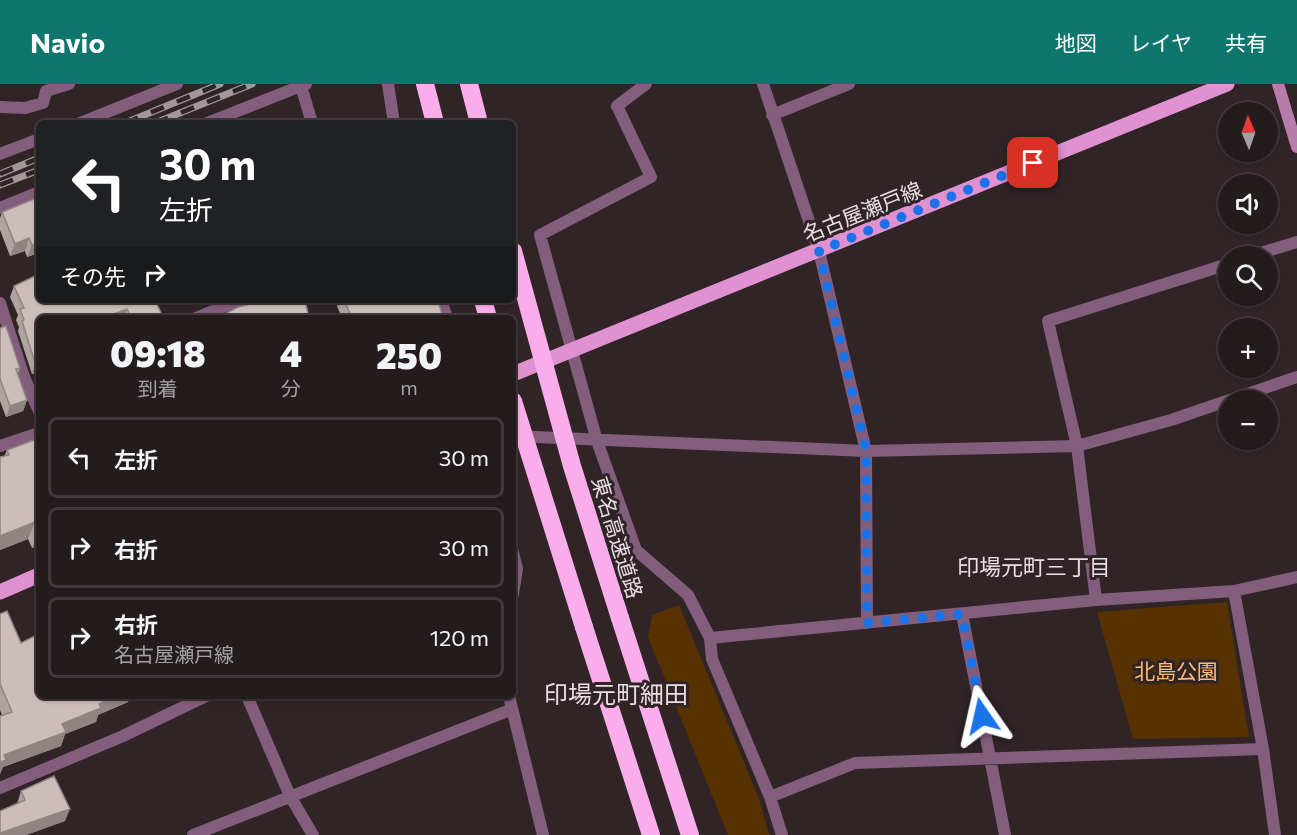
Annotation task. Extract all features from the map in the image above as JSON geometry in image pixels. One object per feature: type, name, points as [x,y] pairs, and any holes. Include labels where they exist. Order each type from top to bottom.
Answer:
[{"type":"highway","points":[[425,84],[434,120]]},
{"type":"highway","points":[[470,84],[478,120]]},
{"type":"highway","name":"東名高速道路","points":[[516,262],[572,466],[690,835]]},
{"type":"highway","points":[[516,411],[651,835]]},
{"type":"main road","name":"名古屋瀬戸線","points":[[516,373],[1227,84]]},
{"type":"main road","points":[[0,592],[36,576]]},
{"type":"street","points":[[0,107],[25,108],[43,103],[42,88],[69,84]]},
{"type":"street","points":[[87,120],[177,84]]},
{"type":"street","points":[[388,84],[394,120]]},
{"type":"street","points":[[646,84],[617,106],[651,177],[540,235],[597,441],[636,550],[688,595],[710,638],[712,658],[770,797],[782,835]]},
{"type":"street","points":[[763,84],[819,251],[866,450],[867,623]]},
{"type":"street","points":[[772,115],[849,84]]},
{"type":"street","points":[[1278,84],[1297,147]]},
{"type":"street","points":[[215,120],[303,85],[311,120]]},
{"type":"street","points":[[0,154],[36,140]]},
{"type":"street","points":[[0,208],[36,193]]},
{"type":"street","points":[[1278,248],[1297,242]]},
{"type":"street","points":[[1096,600],[1077,446],[1048,321],[1218,267]]},
{"type":"street","points":[[0,303],[24,377],[36,395]]},
{"type":"street","points":[[203,315],[232,303]]},
{"type":"street","points":[[516,436],[866,450],[1077,446],[1171,420],[1297,377]]},
{"type":"street","points":[[0,446],[36,435]]},
{"type":"street","points":[[710,638],[1096,600],[1234,591],[1297,577]]},
{"type":"street","points":[[1234,591],[1263,749],[1275,835]]},
{"type":"street","points":[[962,614],[1005,835]]},
{"type":"street","points":[[0,788],[123,736],[200,699]]},
{"type":"street","points":[[249,699],[290,796],[313,835]]},
{"type":"street","points":[[508,699],[543,835]]},
{"type":"street","points":[[193,835],[510,710]]},
{"type":"street","points":[[770,797],[855,763],[1263,749]]},
{"type":"green space","name":"北島公園","points":[[1227,602],[1249,737],[1133,739],[1097,612]]},
{"type":"green space","points":[[679,605],[760,801],[769,835],[728,835],[648,637],[652,615]]},
{"type":"building","points":[[36,198],[36,243],[32,245],[29,238],[15,244],[2,212]]},
{"type":"building","points":[[35,276],[36,303],[156,303],[161,313],[130,315],[127,309],[111,315],[36,315],[35,363],[22,321],[24,320],[20,309],[24,308],[14,286]]},
{"type":"building","points":[[254,303],[306,303],[308,315],[223,315],[238,307]]},
{"type":"building","points":[[345,303],[439,303],[442,315],[351,315]]},
{"type":"building","points":[[6,326],[20,368],[16,369],[27,400],[10,406],[0,379],[0,328]]},
{"type":"building","points":[[34,440],[36,446],[36,524],[35,522],[0,536],[0,457],[9,455],[7,450]]},
{"type":"building","points":[[7,611],[21,643],[36,636],[36,699],[110,699],[99,704],[101,708],[62,724],[66,732],[4,755],[6,760],[0,762],[0,716],[12,712],[0,684],[0,614]]},
{"type":"building","points":[[54,776],[70,809],[0,833],[0,811],[25,800],[21,791]]},
{"type":"railway","points":[[132,120],[220,84]]},
{"type":"railway","points":[[162,120],[252,84]]},
{"type":"railway","points":[[0,174],[36,159]]},
{"type":"railway","points":[[0,185],[36,171]]},
{"type":"district","name":"印場元町三丁目","points":[[1034,566]]},
{"type":"district","name":"印場元町細田","points":[[616,693]]},
{"type":"route","points":[[982,716],[962,614],[867,623],[866,450],[819,251],[1033,163]]}]
